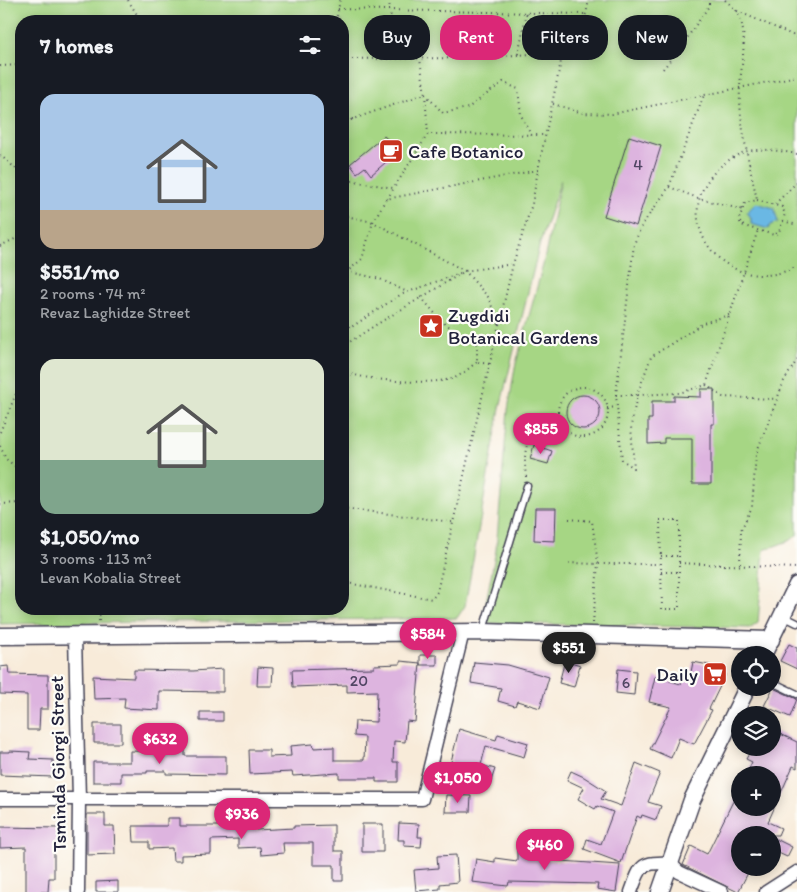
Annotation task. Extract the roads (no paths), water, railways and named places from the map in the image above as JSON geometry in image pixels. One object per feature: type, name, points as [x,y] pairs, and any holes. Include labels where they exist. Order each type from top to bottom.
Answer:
[{"type":"street","points":[[769,646],[790,620],[797,585]]},
{"type":"street","points":[[0,799],[422,799],[463,632]]},
{"type":"street","points":[[0,636],[483,632],[592,634],[742,646]]},
{"type":"street","name":"Tsminda Giorgi Street","points":[[76,636],[79,799],[78,892]]},
{"type":"street","points":[[660,892],[692,800],[743,696]]},
{"type":"street","points":[[631,892],[640,867],[647,863],[670,863],[679,872],[722,892]]},
{"type":"street","points":[[766,892],[797,872]]},
{"type":"lane","points":[[483,632],[527,486]]},
{"type":"lane","points":[[781,686],[797,694]]},
{"type":"water","points":[[756,203],[774,208],[778,222],[771,225],[768,229],[751,224],[751,218],[747,212]]},
{"type":"place","name":"Cafe Botanico","points":[[391,151]]},
{"type":"place","name":"Zugdidi Botanical Gardens","points":[[431,326]]},
{"type":"place","name":"Daily","points":[[715,674]]}]
